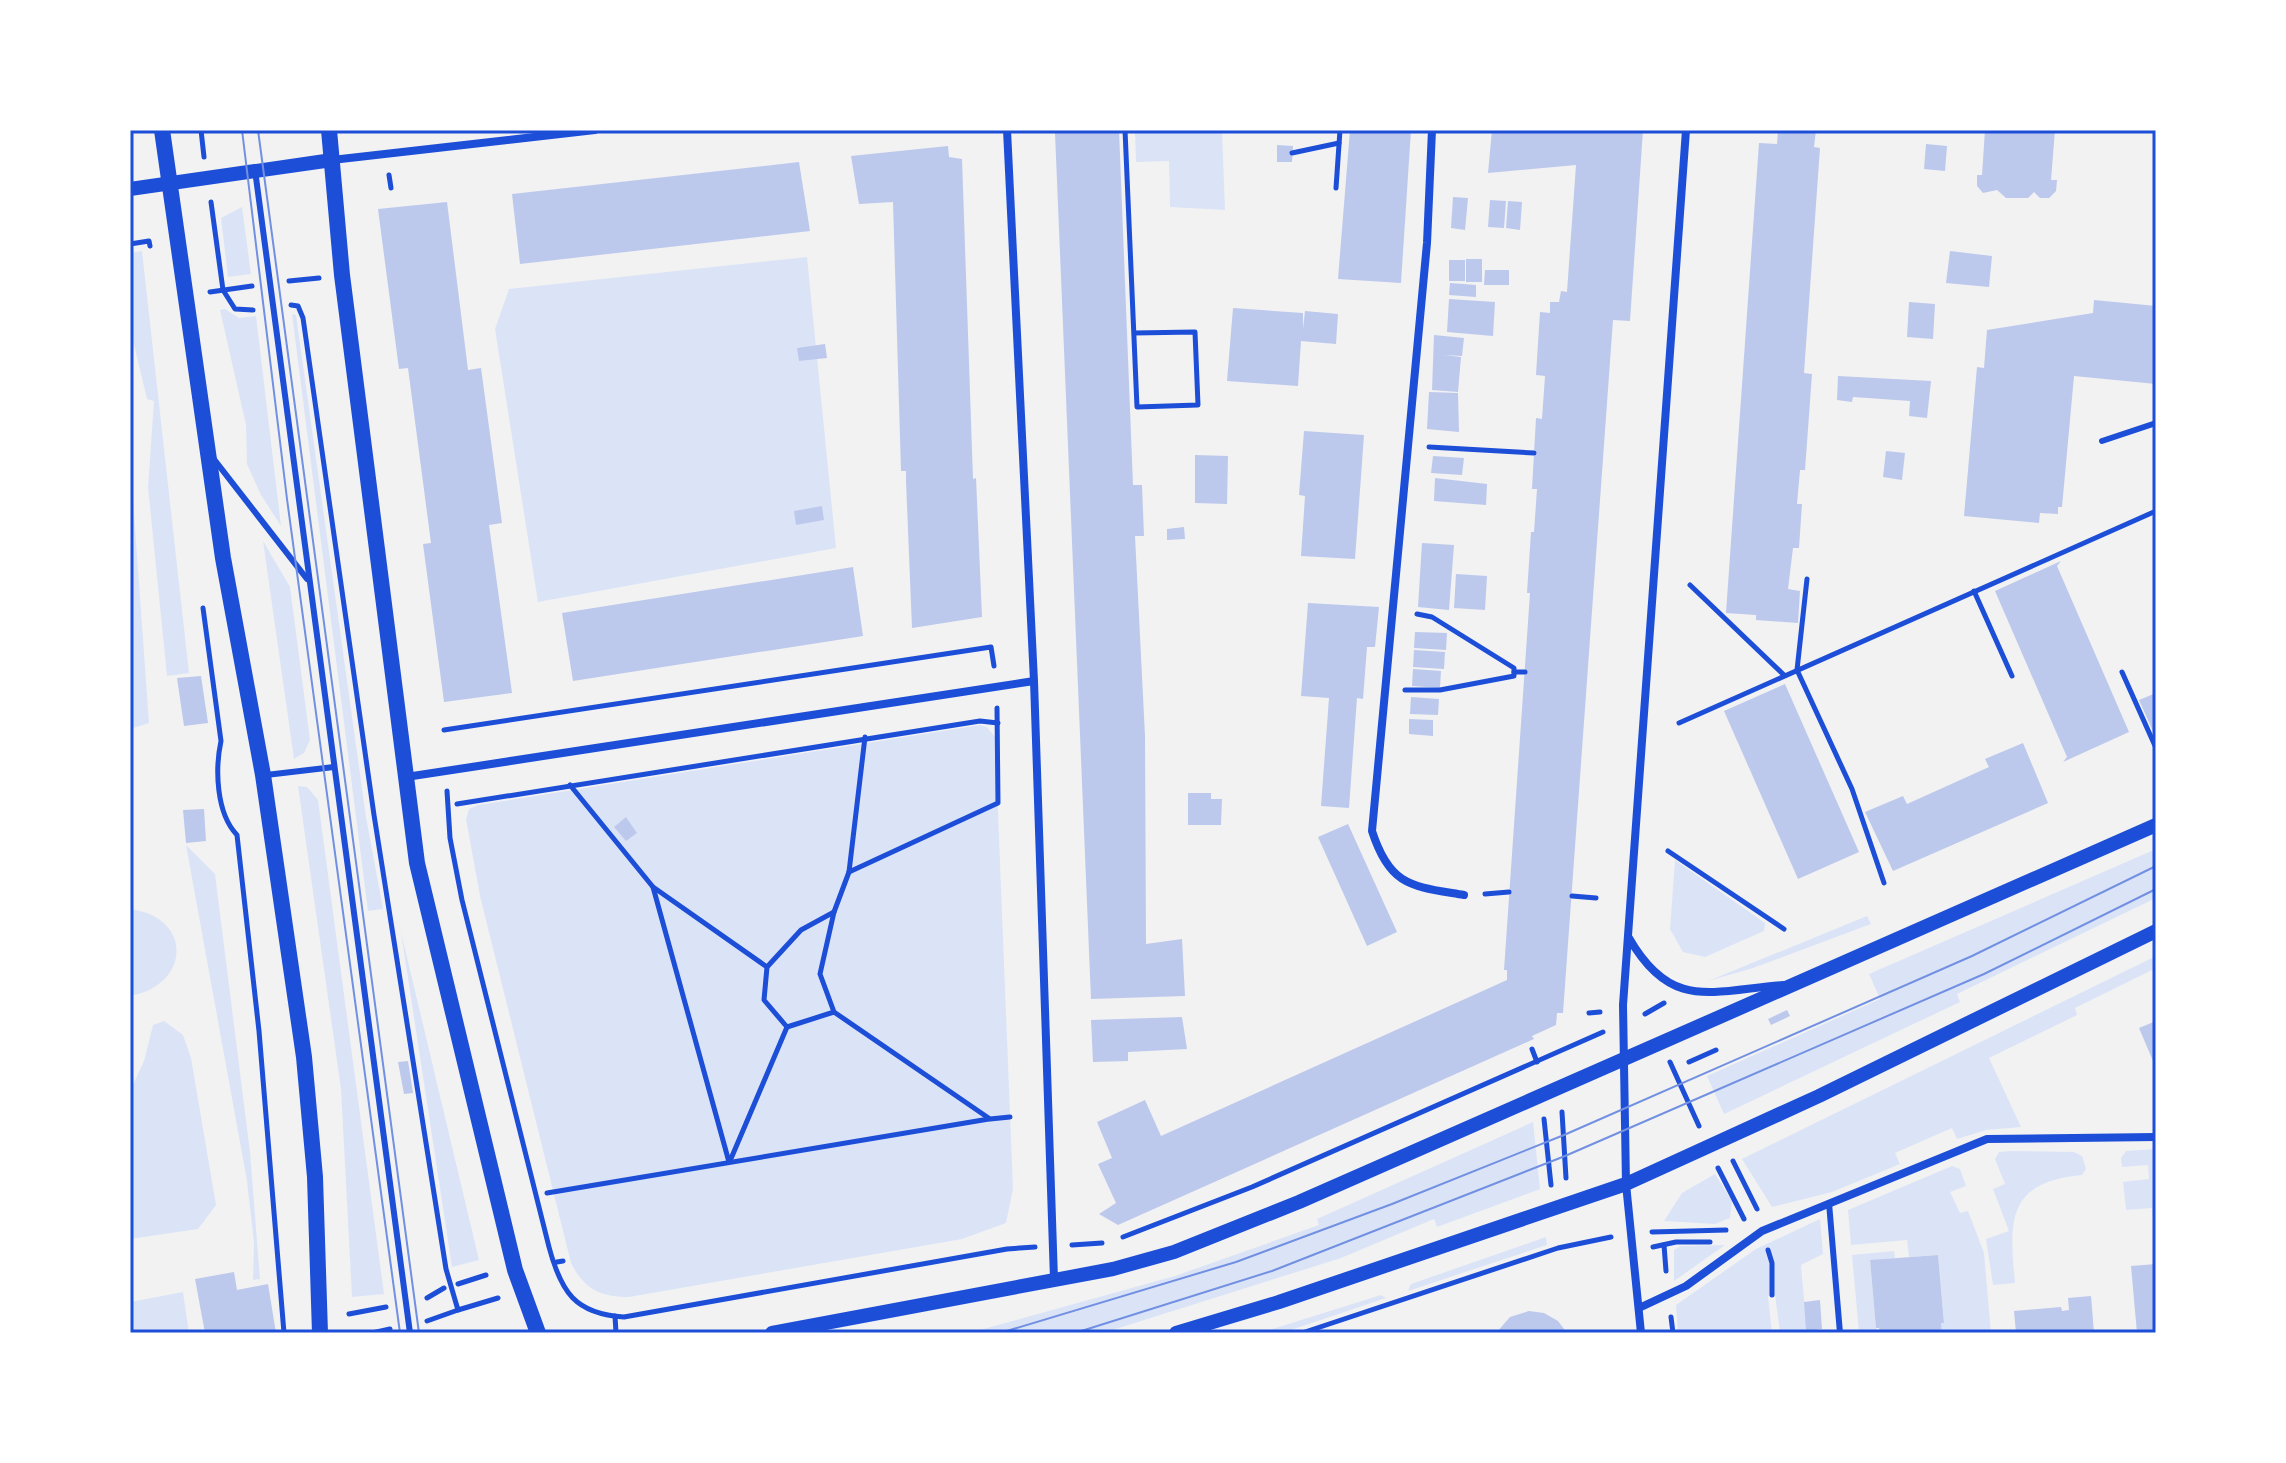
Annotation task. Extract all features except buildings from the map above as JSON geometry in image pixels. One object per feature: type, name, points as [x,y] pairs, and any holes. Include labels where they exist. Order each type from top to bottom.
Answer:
[{"type":"main road","points":[[162,130],[206,448],[263,775],[304,1057],[315,1177],[320,1333]]},
{"type":"main road","points":[[329,130],[342,275],[417,863],[451,1012],[523,1293],[538,1333]]},
{"type":"street","points":[[130,189],[332,160],[595,130]]},
{"type":"street","points":[[1007,130],[1034,681],[1054,1279]]},
{"type":"street","points":[[1432,130],[1427,243],[1372,831],[1381,859],[1396,877],[1414,886],[1464,895]]},
{"type":"street","points":[[1641,1333],[1626,1184],[1624,1022],[1686,130]]},
{"type":"street","points":[[406,777],[1034,681]]},
{"type":"street","points":[[772,1333],[1113,1269],[1174,1252],[1299,1202],[2156,825]]},
{"type":"street","points":[[1176,1333],[1626,1184],[2156,931]]},
{"type":"street","points":[[1629,938],[1643,963],[1665,983],[1690,993],[1787,985]]},
{"type":"street","points":[[1639,1308],[1686,1286],[1762,1231],[1987,1139],[2156,1137]]},
{"type":"lane","points":[[255,170],[307,579],[410,1333]]},
{"type":"lane","points":[[2102,441],[2156,423]]},
{"type":"lane","points":[[206,448],[307,579]]},
{"type":"lane","points":[[263,775],[334,767]]},
{"type":"lane","points":[[1829,1203],[1840,1333]]},
{"type":"path","points":[[1125,130],[1137,407],[1198,405],[1195,332],[1134,333]]},
{"type":"path","points":[[1336,188],[1340,130]]},
{"type":"path","points":[[1292,153],[1339,143]]},
{"type":"path","points":[[217,238],[223,290],[231,305],[241,311],[294,305],[303,318],[374,815],[446,1269],[458,1310],[561,1285]]},
{"type":"path","points":[[130,244],[149,241],[151,256]]},
{"type":"path","points":[[1408,445],[1534,453]]},
{"type":"path","points":[[1679,723],[2156,511]]},
{"type":"path","points":[[1807,579],[1797,670],[1852,789],[1884,883]]},
{"type":"path","points":[[1690,585],[1785,676]]},
{"type":"path","points":[[1974,591],[2012,676]]},
{"type":"path","points":[[202,607],[221,741],[216,754],[225,822],[237,835],[259,1031],[284,1333]]},
{"type":"path","points":[[1386,688],[1440,690],[1514,676],[1514,668],[1432,617],[1417,614]]},
{"type":"path","points":[[1514,672],[1525,672]]},
{"type":"path","points":[[2122,672],[2156,748]]},
{"type":"path","points":[[457,804],[865,737],[980,721],[998,723]]},
{"type":"path","points":[[865,737],[849,872],[834,912],[820,974],[834,1012],[990,1119]]},
{"type":"path","points":[[449,770],[447,800],[450,838],[462,900],[561,1285],[592,1311],[615,1316],[1007,1249],[1109,1243],[1252,1187],[1560,1051],[1660,1006],[1682,989]]},
{"type":"path","points":[[569,784],[653,887],[767,967]]},
{"type":"path","points":[[849,872],[998,803]]},
{"type":"path","points":[[1668,851],[1784,929]]},
{"type":"path","points":[[653,887],[729,1162]]},
{"type":"path","points":[[1572,896],[1596,898]]},
{"type":"path","points":[[787,1027],[764,1000],[767,967],[801,930],[834,912]]},
{"type":"path","points":[[1650,997],[1666,1015]]},
{"type":"path","points":[[729,1162],[787,1027],[834,1012]]},
{"type":"path","points":[[1589,1013],[1600,1012]]},
{"type":"path","points":[[1656,1232],[1726,1230],[1745,1226],[1661,1042]]},
{"type":"path","points":[[1532,1049],[1542,1094],[1553,1209]]},
{"type":"path","points":[[1689,1062],[1716,1050]]},
{"type":"path","points":[[1302,1333],[1575,1243],[1560,1051]]},
{"type":"path","points":[[547,1193],[1010,1117]]},
{"type":"path","points":[[1733,1160],[1756,1206],[1772,1263],[1772,1295]]},
{"type":"path","points":[[1632,1252],[1676,1242],[1714,1242]]},
{"type":"path","points":[[458,1284],[486,1275]]},
{"type":"path","points":[[427,1298],[444,1288]]},
{"type":"path","points":[[349,1314],[386,1307]]},
{"type":"path","points":[[615,1316],[616,1333]]},
{"type":"shaded area","points":[[1135,130],[1222,130],[1225,210],[1170,207],[1169,161],[1136,162]]},
{"type":"shaded area","points":[[242,207],[251,274],[228,277],[221,218]]},
{"type":"shaded area","points":[[142,251],[189,673],[167,676],[148,487],[154,401],[147,399],[130,328],[130,253]]},
{"type":"shaded area","points":[[807,257],[836,548],[538,602],[495,329],[509,289]]},
{"type":"shaded area","points":[[225,309],[239,318],[256,316],[281,526],[261,495],[247,464],[246,425],[220,310]]},
{"type":"shaded area","points":[[292,314],[296,315],[366,817],[383,909],[368,911]]},
{"type":"shaded area","points":[[130,457],[149,723],[130,729]]},
{"type":"shaded area","points":[[263,541],[290,587],[310,740],[304,753],[294,759]]},
{"type":"shaded area","points":[[980,725],[987,727],[995,737],[1013,1189],[1006,1223],[962,1239],[629,1297],[594,1290],[581,1279],[571,1263],[480,896],[466,819],[469,809],[478,805]]},
{"type":"shaded area","points":[[298,786],[307,787],[318,800],[384,1294],[352,1297],[341,1089]]},
{"type":"shaded area","points":[[186,845],[215,874],[250,1152],[260,1279],[253,1280],[254,1243],[247,1181]]},
{"type":"shaded area","points":[[2156,849],[2156,898],[1957,994],[1960,1002],[1724,1114],[1707,1076],[1880,999],[1869,974]]},
{"type":"shaded area","points":[[1675,860],[1765,923],[1764,931],[1705,957],[1683,952],[1670,929]]},
{"type":"shaded area","points":[[130,909],[151,915],[165,924],[174,937],[176,951],[173,966],[165,979],[150,989],[130,996]]},
{"type":"shaded area","points":[[1867,916],[1871,924],[1753,968],[1708,981]]},
{"type":"shaded area","points":[[401,932],[479,1260],[452,1267]]},
{"type":"shaded area","points":[[2156,956],[2156,968],[2075,1008],[2077,1015],[1989,1058],[2021,1127],[1986,1130],[1957,1139],[1952,1128],[1895,1153],[1900,1164],[1832,1192],[1772,1207],[1742,1159]]},
{"type":"shaded area","points":[[164,1021],[183,1035],[191,1058],[216,1205],[198,1229],[130,1239],[130,1091],[144,1061],[153,1025]]},
{"type":"shaded area","points":[[1533,1122],[1540,1189],[1437,1227],[1434,1219],[1341,1258],[1103,1333],[969,1333],[1175,1276],[1319,1225],[1317,1219]]},
{"type":"shaded area","points":[[2156,1149],[2154,1233],[2152,1208],[2126,1210],[2123,1182],[2149,1179],[2148,1165],[2122,1167],[2121,1158],[2126,1151]]},
{"type":"shaded area","points":[[1999,1152],[2074,1152],[2082,1156],[2086,1169],[2082,1175],[2057,1179],[2039,1186],[2026,1196],[2018,1208],[2014,1223],[2015,1283],[1993,1285],[1986,1239],[2009,1231],[1993,1189],[2005,1184],[1995,1159]]},
{"type":"shaded area","points":[[1952,1166],[1960,1169],[1966,1186],[1950,1192],[1960,1213],[1968,1211],[1984,1253],[1991,1333],[1942,1333],[1941,1323],[1944,1322],[1938,1255],[1909,1257],[1907,1240],[1851,1245],[1848,1210]]},
{"type":"shaded area","points":[[1715,1174],[1732,1201],[1730,1218],[1715,1224],[1664,1221],[1682,1193]]},
{"type":"shaded area","points":[[1820,1219],[1823,1254],[1801,1265],[1807,1333],[1780,1333],[1775,1295],[1768,1296],[1772,1333],[1678,1333],[1676,1305],[1756,1249]]},
{"type":"shaded area","points":[[1546,1237],[1547,1245],[1408,1291],[1411,1284]]},
{"type":"shaded area","points":[[1725,1245],[1674,1281],[1674,1250],[1681,1246]]},
{"type":"shaded area","points":[[1894,1251],[1895,1258],[1870,1261],[1876,1328],[1880,1333],[1859,1333],[1852,1255]]},
{"type":"shaded area","points":[[183,1292],[189,1333],[130,1333],[130,1302]]},
{"type":"shaded area","points":[[1381,1295],[1386,1298],[1282,1333],[1260,1333]]},
{"type":"tram line","points":[[242,130],[287,499],[400,1333]]},
{"type":"tram line","points":[[258,130],[419,1333]]},
{"type":"tram line","points":[[1000,1333],[1236,1262],[1564,1135],[1972,956],[2156,866]]},
{"type":"tram line","points":[[1075,1333],[1272,1271],[1565,1156],[1984,974],[2156,889]]}]
